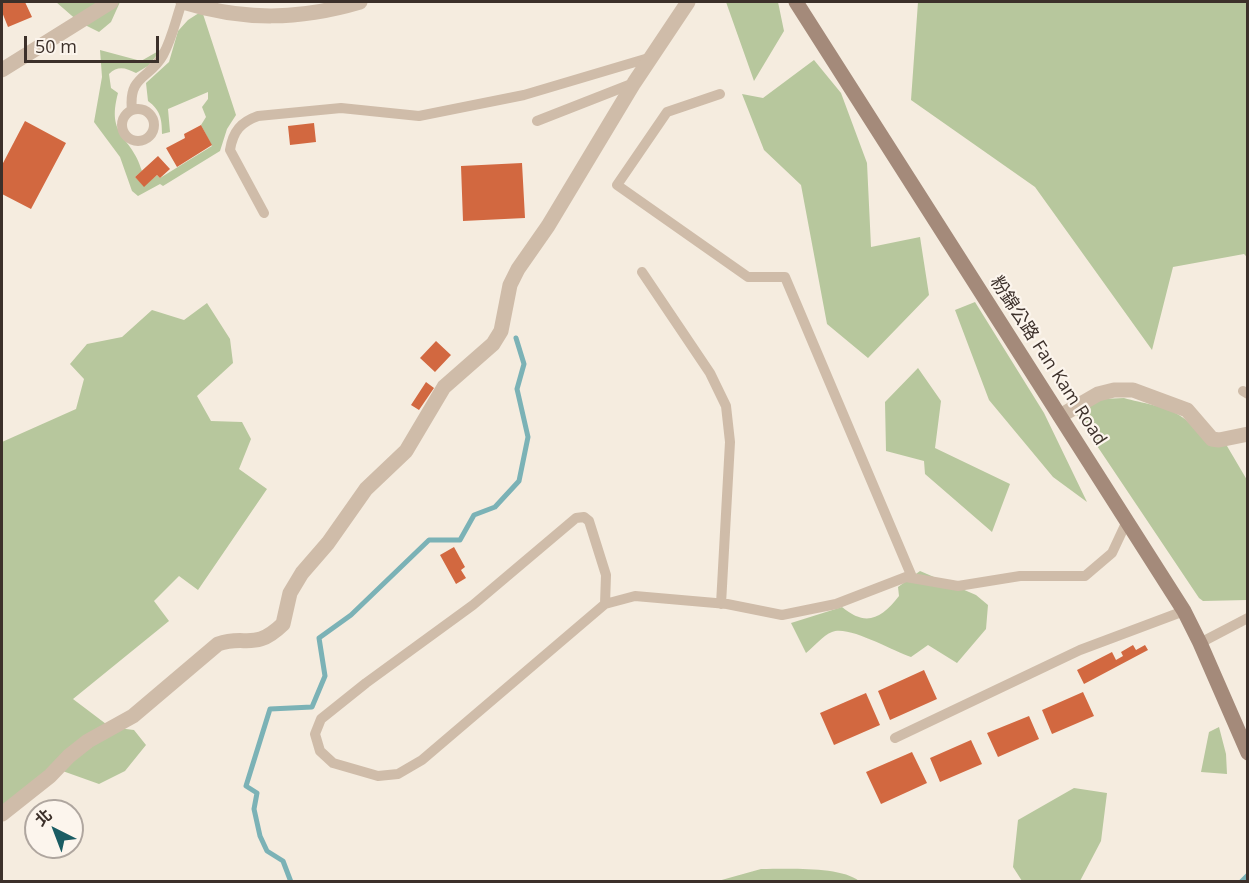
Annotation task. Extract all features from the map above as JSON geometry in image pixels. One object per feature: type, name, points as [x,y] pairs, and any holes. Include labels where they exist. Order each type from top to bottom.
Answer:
[{"type":"main road","name":"粉錦公路 Fan Kam Road","points":[[796,2],[1184,611],[1243,728],[1248,753]]},
{"type":"street","points":[[2,70],[111,2]]},
{"type":"street","points":[[183,2],[235,13],[281,18],[360,2]]},
{"type":"street","points":[[2,814],[50,776],[69,756],[88,741],[133,716],[218,644],[227,641],[247,643],[261,640],[283,624],[290,593],[302,573],[328,543],[366,489],[406,451],[444,387],[493,344],[501,331],[510,285],[518,269],[548,226],[634,82],[688,2]]},
{"type":"street","points":[[1060,416],[1098,394],[1114,390],[1133,390],[1187,410],[1212,439],[1219,440],[1248,434]]},
{"type":"lane","points":[[132,110],[130,97],[134,86],[162,57],[183,2]]},
{"type":"lane","points":[[264,213],[230,150],[237,128],[246,120],[258,116],[342,108],[419,116],[524,95],[652,57]]},
{"type":"lane","points":[[537,121],[634,82]]},
{"type":"lane","points":[[720,94],[667,112],[616,185],[748,277],[785,277],[912,577]]},
{"type":"lane","points":[[642,272],[710,373],[726,406],[729,442],[721,604]]},
{"type":"lane","points":[[605,604],[606,575],[589,521],[584,517],[576,518],[473,605],[366,683],[321,719],[315,734],[320,751],[333,763],[378,776],[398,774],[422,760],[605,604],[635,597],[721,604],[782,615],[836,604],[906,577],[958,586],[1020,576],[1085,576],[1112,553],[1127,521]]},
{"type":"lane","points":[[895,738],[1080,650],[1184,611]]},
{"type":"lane","points":[[1200,643],[1248,618]]},
{"type":"green space","points":[[56,2],[120,2],[111,22],[99,32],[79,22]]},
{"type":"green space","points":[[726,2],[778,2],[784,31],[754,81]]},
{"type":"green space","points":[[918,2],[1247,2],[1247,257],[1244,254],[1173,267],[1152,350],[1035,187],[911,100]]},
{"type":"green space","points":[[202,11],[236,115],[227,129],[220,151],[163,186],[160,184],[138,196],[132,191],[120,157],[94,122],[102,77],[100,50],[141,61],[162,49],[148,66],[136,73],[122,68],[109,74],[111,88],[118,93],[115,108],[117,128],[137,159],[142,171],[135,177],[144,186],[157,175],[160,178],[212,146],[201,125],[206,117],[202,107],[208,99],[208,92],[168,109],[170,132],[162,134],[160,115],[148,101],[146,83],[169,62],[178,31],[188,20]]},
{"type":"green space","points":[[814,60],[841,93],[867,163],[871,247],[920,237],[929,295],[868,358],[827,324],[801,185],[764,150],[742,94],[763,98]]},
{"type":"green space","points":[[975,302],[1044,413],[1087,502],[1053,477],[989,400],[955,310]]},
{"type":"green space","points":[[207,303],[230,339],[233,363],[197,396],[211,421],[242,422],[251,439],[239,469],[267,489],[198,590],[179,576],[154,601],[169,621],[73,699],[110,727],[134,730],[146,745],[125,771],[99,784],[57,769],[2,810],[2,442],[76,409],[84,379],[70,364],[87,344],[122,337],[152,310],[184,320]]},
{"type":"green space","points":[[918,368],[941,401],[935,448],[1010,484],[992,532],[925,474],[924,461],[886,451],[885,402]]},
{"type":"green space","points":[[1124,398],[1162,407],[1176,413],[1205,438],[1227,446],[1247,480],[1247,600],[1203,601],[1199,598],[1075,413],[1103,399]]},
{"type":"green space","points":[[920,571],[976,595],[988,605],[986,629],[957,663],[928,645],[911,657],[859,635],[839,631],[825,636],[806,653],[791,623],[842,607],[858,617],[873,618],[886,610],[899,596],[898,587]]},
{"type":"green space","points":[[1219,727],[1226,754],[1227,774],[1201,772],[1209,732]]},
{"type":"green space","points":[[1074,788],[1107,793],[1101,841],[1080,881],[1022,881],[1013,867],[1018,820]]},
{"type":"green space","points":[[761,869],[826,871],[851,876],[859,881],[718,881]]},
{"type":"building","points":[[2,2],[25,2],[32,17],[8,27],[2,12]]},
{"type":"building","points":[[25,121],[66,143],[31,209],[2,194],[2,165]]},
{"type":"building","points":[[314,123],[316,142],[290,145],[288,126]]},
{"type":"building","points":[[201,125],[212,145],[177,167],[166,148],[185,138],[184,134]]},
{"type":"building","points":[[158,156],[170,169],[160,178],[157,175],[144,187],[135,177]]},
{"type":"building","points":[[522,163],[525,218],[463,221],[461,166]]},
{"type":"building","points":[[436,341],[451,355],[435,372],[420,358]]},
{"type":"building","points":[[426,382],[434,388],[419,410],[411,405]]},
{"type":"building","points":[[454,547],[465,567],[461,570],[466,578],[456,584],[440,555]]},
{"type":"building","points":[[1133,645],[1136,650],[1145,645],[1148,650],[1084,684],[1077,670],[1112,652],[1116,660],[1123,656],[1121,652]]},
{"type":"building","points":[[924,670],[937,699],[890,720],[878,691]]},
{"type":"building","points":[[1083,692],[1094,716],[1052,734],[1042,710]]},
{"type":"building","points":[[866,693],[880,725],[834,745],[820,713]]},
{"type":"building","points":[[1029,716],[1039,739],[998,757],[987,733]]},
{"type":"building","points":[[971,740],[982,764],[940,782],[930,758]]},
{"type":"building","points":[[912,752],[927,783],[881,804],[866,772]]},
{"type":"waterway","points":[[291,882],[283,861],[267,851],[260,836],[254,809],[257,793],[246,786],[270,709],[312,707],[325,676],[319,638],[351,615],[429,540],[460,540],[474,515],[495,507],[519,481],[528,437],[517,389],[524,364],[516,338]]},
{"type":"waterway","points":[[1241,882],[1248,875]]}]
